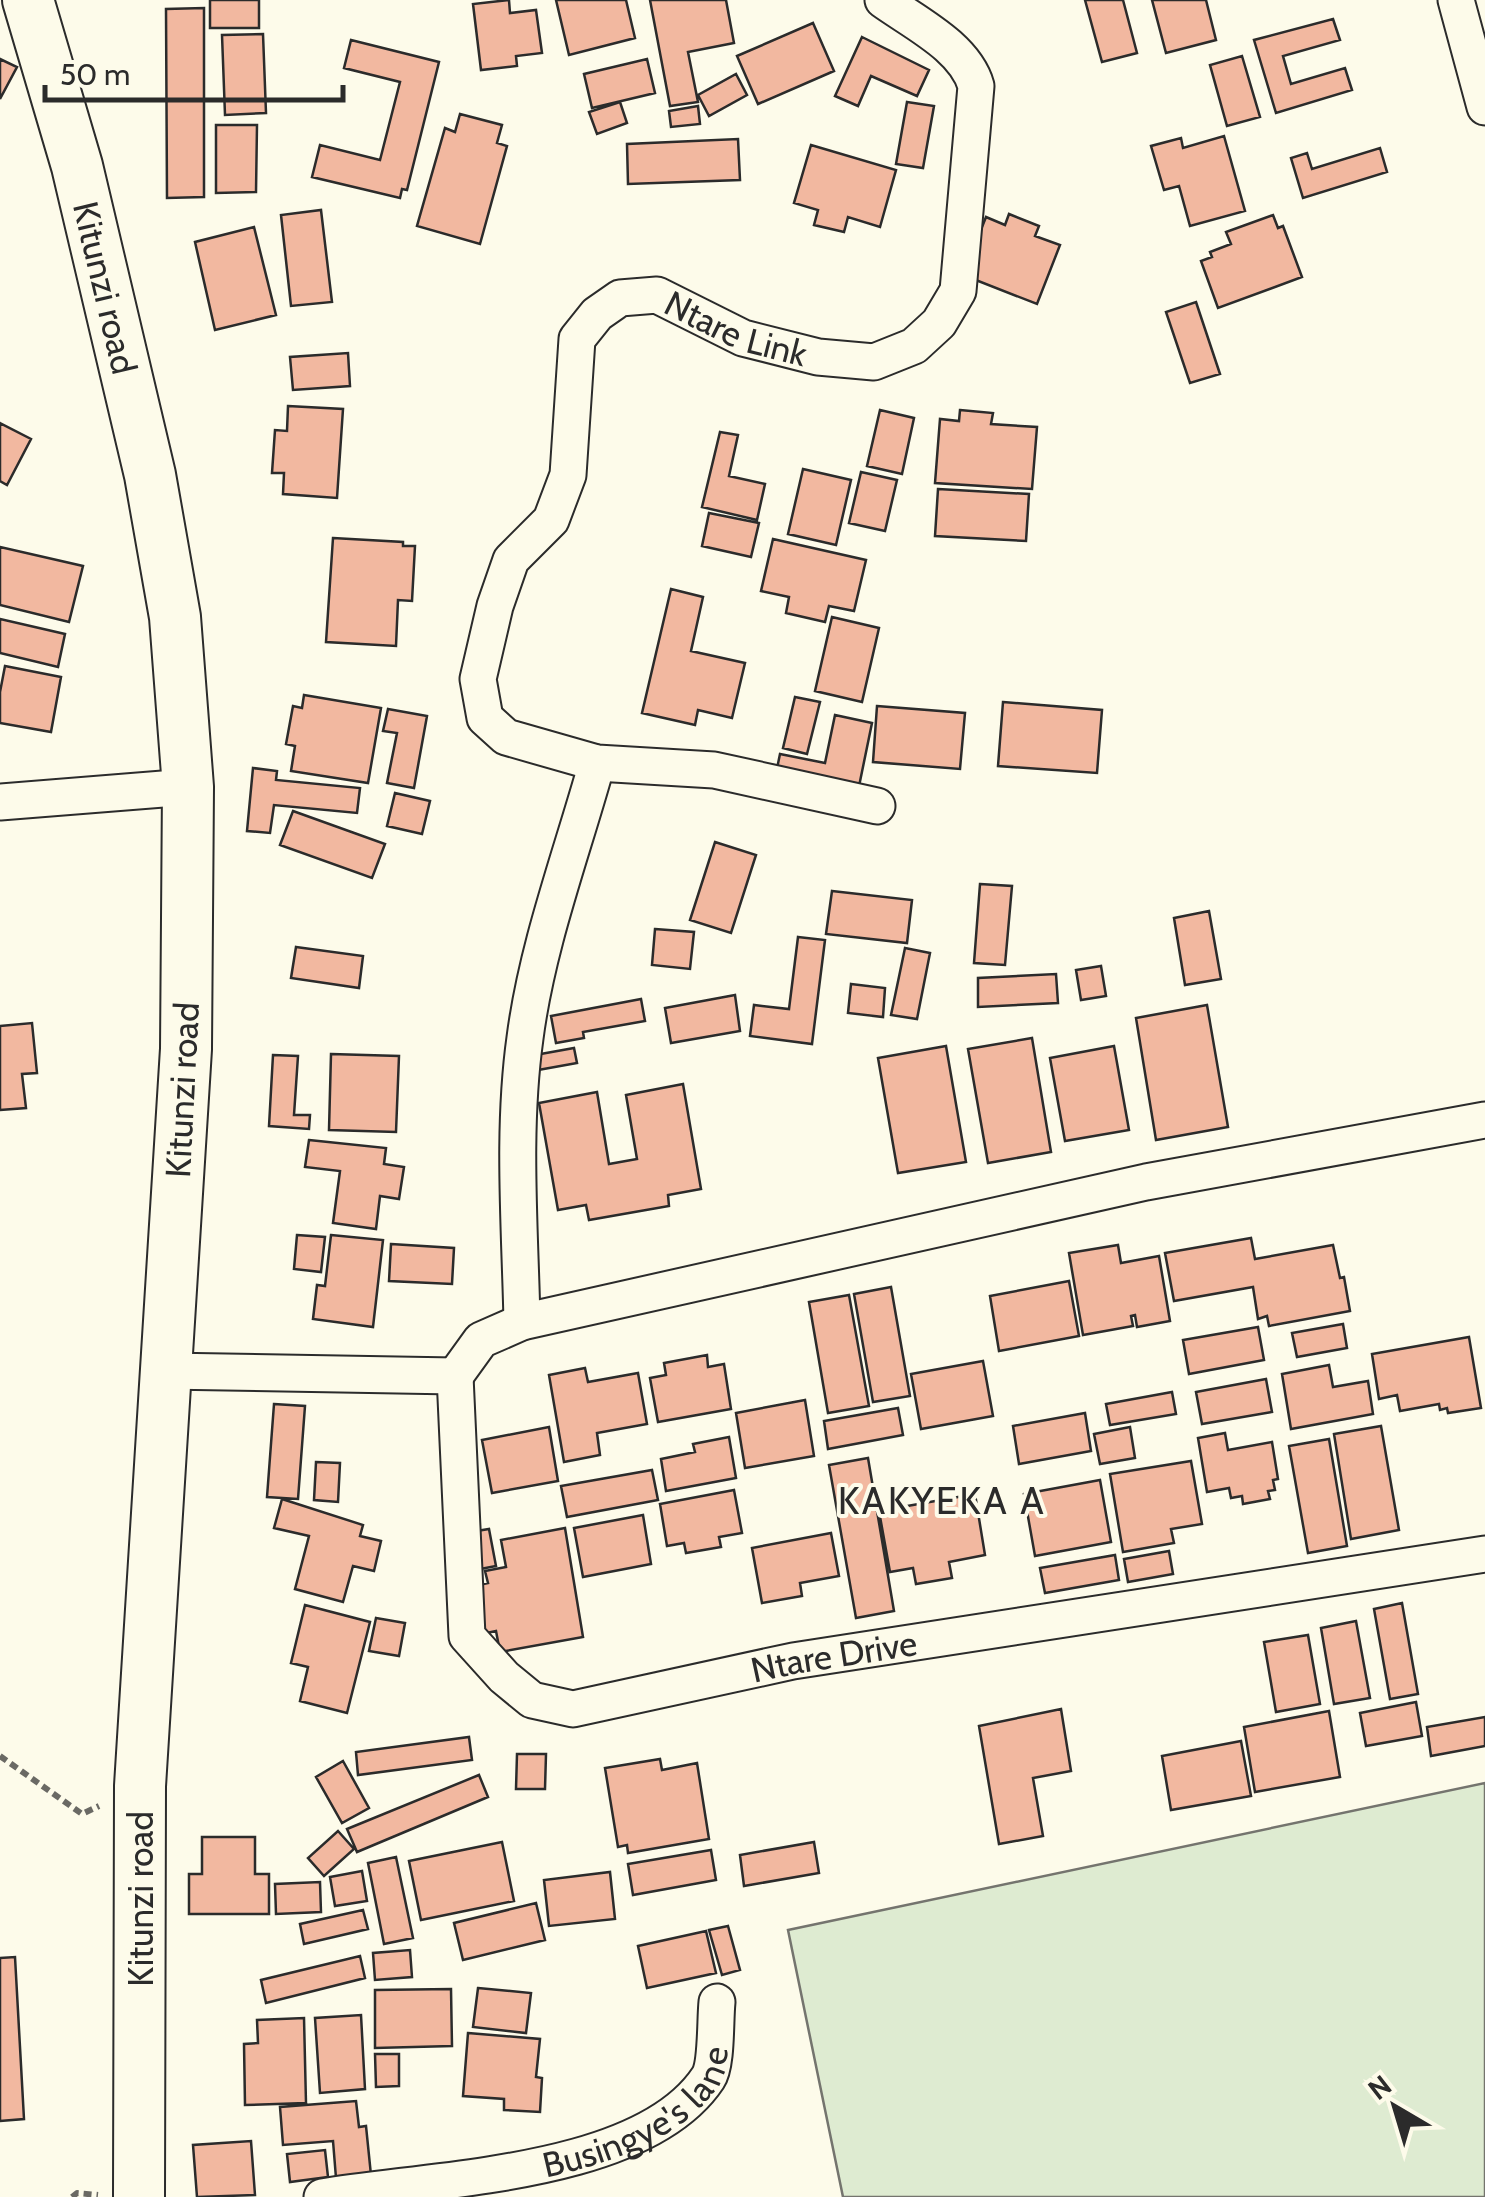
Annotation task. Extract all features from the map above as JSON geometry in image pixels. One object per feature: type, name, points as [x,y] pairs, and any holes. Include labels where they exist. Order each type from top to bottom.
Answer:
[{"type":"street","name":"Kitunzi road","points":[[28,0],[76,166],[150,475],[174,617],[188,787],[186,1048],[140,1786],[140,2197]]},
{"type":"street","name":"Ntare Link","points":[[877,806],[714,770],[597,763],[506,737],[485,718],[478,680],[495,606],[511,560],[551,520],[568,475],[577,340],[597,314],[620,298],[657,295],[743,338],[818,358],[874,362],[914,346],[940,323],[958,291],[976,86],[971,67],[883,0]]},
{"type":"street","points":[[1456,0],[1485,107]]},
{"type":"street","points":[[522,1322],[518,1148],[524,1041],[532,996],[597,763]]},
{"type":"street","points":[[0,802],[188,787]]},
{"type":"street","points":[[165,1371],[455,1376],[481,1340],[522,1322],[1146,1182],[1485,1120]]},
{"type":"street","name":"Ntare Drive","points":[[455,1376],[467,1636],[504,1677],[532,1700],[574,1709],[793,1662],[1485,1554]]},
{"type":"street","name":"Busingye's lane","points":[[322,2197],[532,2167],[614,2145],[652,2127],[681,2108],[711,2074],[717,2002]]},
{"type":"path","points":[[0,1756],[82,1814],[140,1786]]},
{"type":"green space","points":[[1485,1783],[1485,2197],[843,2197],[788,1930]]},
{"type":"building","points":[[210,0],[259,0],[259,28],[210,28]]},
{"type":"building","points":[[509,0],[510,13],[536,10],[542,53],[516,56],[517,66],[481,70],[473,4]]},
{"type":"building","points":[[556,0],[626,0],[635,38],[569,55]]},
{"type":"building","points":[[650,0],[726,0],[734,43],[688,52],[698,102],[670,106]]},
{"type":"building","points":[[1085,0],[1123,0],[1137,53],[1102,62]]},
{"type":"building","points":[[1152,0],[1206,0],[1216,40],[1166,53]]},
{"type":"building","points":[[204,8],[204,197],[167,198],[166,9]]},
{"type":"building","points":[[1333,19],[1340,40],[1283,56],[1291,84],[1345,68],[1352,90],[1276,113],[1254,40]]},
{"type":"building","points":[[813,23],[834,71],[758,104],[737,56]]},
{"type":"building","points":[[263,34],[266,113],[225,115],[222,35]]},
{"type":"building","points":[[862,37],[929,70],[917,96],[871,76],[858,106],[835,96]]},
{"type":"building","points":[[351,40],[439,62],[407,190],[402,189],[400,198],[312,177],[320,145],[380,160],[400,82],[344,68]]},
{"type":"building","points":[[1242,56],[1260,117],[1227,126],[1210,65]]},
{"type":"building","points":[[0,59],[17,67],[0,99]]},
{"type":"building","points":[[647,59],[655,93],[592,108],[584,74]]},
{"type":"building","points":[[736,74],[747,95],[709,116],[698,95]]},
{"type":"building","points":[[620,102],[627,123],[597,134],[589,112]]},
{"type":"building","points":[[907,102],[934,106],[923,168],[896,164]]},
{"type":"building","points":[[698,106],[700,124],[671,127],[669,111]]},
{"type":"building","points":[[460,114],[502,125],[497,143],[507,146],[480,244],[417,226],[445,128],[455,132]]},
{"type":"building","points":[[216,125],[257,125],[256,192],[216,193]]},
{"type":"building","points":[[1224,136],[1245,211],[1190,226],[1179,186],[1164,190],[1151,146],[1181,138],[1183,148]]},
{"type":"building","points":[[738,139],[740,180],[628,184],[627,144]]},
{"type":"building","points":[[811,145],[896,170],[880,227],[848,217],[844,232],[814,225],[818,210],[794,203]]},
{"type":"building","points":[[1380,148],[1387,172],[1303,198],[1291,158],[1307,153],[1312,169]]},
{"type":"building","points":[[321,210],[332,302],[291,306],[281,215]]},
{"type":"building","points":[[1009,214],[1039,226],[1035,236],[1060,245],[1037,304],[963,275],[986,217],[1005,225]]},
{"type":"building","points":[[1273,215],[1278,228],[1283,226],[1302,277],[1218,308],[1201,261],[1212,257],[1210,252],[1231,244],[1226,232]]},
{"type":"building","points":[[254,227],[276,315],[215,330],[195,242]]},
{"type":"building","points":[[1196,302],[1220,374],[1190,383],[1166,312]]},
{"type":"building","points":[[348,353],[350,386],[293,390],[290,357]]},
{"type":"building","points":[[288,406],[343,409],[337,498],[283,494],[284,473],[272,473],[275,430],[287,431]]},
{"type":"building","points":[[880,410],[914,418],[902,474],[867,466]]},
{"type":"building","points":[[960,410],[993,413],[991,424],[1037,427],[1032,489],[935,483],[940,419],[959,421]]},
{"type":"building","points":[[0,423],[31,439],[7,485],[0,481]]},
{"type":"building","points":[[720,432],[738,435],[729,476],[765,484],[757,520],[702,507]]},
{"type":"building","points":[[803,469],[851,480],[836,545],[788,534]]},
{"type":"building","points":[[861,472],[897,480],[885,531],[849,523]]},
{"type":"building","points":[[938,489],[1029,494],[1026,541],[935,536]]},
{"type":"building","points":[[709,513],[759,523],[751,557],[702,546]]},
{"type":"building","points":[[333,538],[415,546],[412,601],[398,600],[396,646],[326,642]]},
{"type":"building","points":[[773,539],[866,560],[854,611],[829,606],[825,622],[786,613],[789,597],[761,591]]},
{"type":"building","points":[[0,547],[83,566],[69,622],[0,605]]},
{"type":"building","points":[[671,589],[703,597],[691,651],[745,663],[732,718],[698,710],[695,725],[642,713]]},
{"type":"building","points":[[832,617],[879,628],[862,702],[815,691]]},
{"type":"building","points":[[0,619],[65,634],[58,667],[0,653]]},
{"type":"building","points":[[5,666],[61,677],[51,732],[0,723]]},
{"type":"building","points":[[304,695],[381,708],[368,783],[291,771],[295,746],[286,744],[293,706],[302,708]]},
{"type":"building","points":[[795,697],[820,702],[807,754],[783,748]]},
{"type":"building","points":[[1003,702],[1102,710],[1097,773],[998,766]]},
{"type":"building","points":[[877,706],[965,713],[960,769],[873,762]]},
{"type":"building","points":[[388,709],[427,716],[414,788],[387,783],[397,733],[383,731]]},
{"type":"building","points":[[835,715],[872,723],[857,796],[775,778],[780,754],[825,763]]},
{"type":"building","points":[[253,768],[277,771],[276,780],[360,788],[357,813],[274,805],[270,833],[247,831]]},
{"type":"building","points":[[395,793],[430,801],[422,834],[387,826]]},
{"type":"building","points":[[293,811],[385,844],[372,878],[280,845]]},
{"type":"building","points":[[715,842],[756,855],[731,933],[690,920]]},
{"type":"building","points":[[980,884],[1012,886],[1005,965],[974,963]]},
{"type":"building","points":[[832,891],[912,900],[907,943],[826,934]]},
{"type":"building","points":[[1209,911],[1221,979],[1185,985],[1174,918]]},
{"type":"building","points":[[655,929],[694,932],[690,969],[652,965]]},
{"type":"building","points":[[798,937],[825,940],[812,1044],[750,1036],[754,1005],[789,1009]]},
{"type":"building","points":[[296,947],[363,956],[359,988],[291,978]]},
{"type":"building","points":[[905,948],[930,953],[917,1019],[891,1015]]},
{"type":"building","points":[[1101,966],[1106,996],[1081,1000],[1076,970]]},
{"type":"building","points":[[1056,974],[1058,1003],[978,1007],[978,978]]},
{"type":"building","points":[[851,984],[885,988],[883,1017],[848,1013]]},
{"type":"building","points":[[735,995],[740,1031],[671,1043],[665,1008]]},
{"type":"building","points":[[641,999],[645,1021],[583,1032],[584,1038],[556,1043],[551,1016]]},
{"type":"building","points":[[1207,1005],[1228,1127],[1156,1140],[1136,1018]]},
{"type":"building","points":[[32,1023],[37,1073],[22,1074],[26,1108],[0,1110],[0,1026]]},
{"type":"building","points":[[1032,1038],[1051,1152],[988,1163],[968,1049]]},
{"type":"building","points":[[946,1046],[966,1162],[898,1173],[878,1058]]},
{"type":"building","points":[[1114,1046],[1129,1130],[1065,1141],[1050,1058]]},
{"type":"building","points":[[574,1048],[577,1063],[527,1072],[524,1057]]},
{"type":"building","points":[[331,1054],[399,1056],[396,1132],[329,1130]]},
{"type":"building","points":[[273,1055],[298,1056],[294,1115],[310,1115],[309,1129],[269,1126]]},
{"type":"building","points":[[683,1084],[701,1189],[668,1195],[669,1206],[589,1220],[586,1205],[558,1210],[539,1103],[597,1092],[609,1164],[637,1159],[626,1095]]},
{"type":"building","points":[[309,1140],[386,1148],[384,1164],[404,1167],[399,1199],[380,1196],[376,1229],[333,1223],[340,1171],[305,1167]]},
{"type":"building","points":[[297,1235],[325,1237],[321,1272],[294,1269]]},
{"type":"building","points":[[331,1235],[383,1240],[373,1327],[313,1319],[317,1285],[325,1286]]},
{"type":"building","points":[[1251,1238],[1255,1259],[1333,1245],[1350,1311],[1269,1326],[1267,1316],[1258,1319],[1253,1287],[1174,1301],[1165,1253]]},
{"type":"building","points":[[391,1244],[454,1248],[452,1284],[389,1281]]},
{"type":"building","points":[[1118,1245],[1121,1263],[1159,1256],[1170,1321],[1137,1327],[1135,1315],[1131,1316],[1133,1326],[1083,1335],[1069,1253]]},
{"type":"building","points":[[1069,1281],[1079,1336],[999,1351],[990,1296]]},
{"type":"building","points":[[891,1287],[910,1396],[873,1402],[854,1294]]},
{"type":"building","points":[[849,1295],[869,1406],[828,1413],[809,1302]]},
{"type":"building","points":[[1343,1324],[1347,1348],[1297,1357],[1292,1333]]},
{"type":"building","points":[[1258,1327],[1264,1360],[1189,1374],[1183,1340]]},
{"type":"building","points":[[1469,1337],[1481,1408],[1448,1413],[1447,1408],[1440,1410],[1439,1404],[1400,1411],[1397,1395],[1379,1399],[1372,1354]]},
{"type":"building","points":[[707,1355],[708,1367],[724,1364],[731,1409],[658,1422],[650,1378],[666,1375],[664,1363]]},
{"type":"building","points":[[983,1361],[993,1416],[921,1429],[911,1374]]},
{"type":"building","points":[[1329,1365],[1333,1387],[1368,1381],[1373,1414],[1291,1429],[1282,1374]]},
{"type":"building","points":[[585,1368],[588,1382],[638,1373],[647,1424],[597,1433],[600,1455],[564,1462],[549,1375]]},
{"type":"building","points":[[1266,1379],[1272,1412],[1202,1424],[1196,1392]]},
{"type":"building","points":[[1172,1392],[1176,1414],[1110,1425],[1106,1404]]},
{"type":"building","points":[[805,1400],[814,1456],[745,1468],[736,1413]]},
{"type":"building","points":[[274,1404],[305,1406],[298,1499],[267,1497]]},
{"type":"building","points":[[898,1408],[903,1435],[828,1449],[824,1421]]},
{"type":"building","points":[[1085,1413],[1091,1451],[1019,1464],[1013,1426]]},
{"type":"building","points":[[1381,1426],[1399,1530],[1351,1539],[1334,1434]]},
{"type":"building","points":[[549,1427],[558,1481],[492,1493],[482,1440]]},
{"type":"building","points":[[1130,1427],[1135,1458],[1100,1464],[1094,1434]]},
{"type":"building","points":[[1225,1433],[1228,1450],[1272,1442],[1278,1479],[1273,1480],[1275,1490],[1268,1491],[1270,1499],[1243,1504],[1242,1496],[1231,1498],[1229,1488],[1207,1492],[1198,1438]]},
{"type":"building","points":[[729,1437],[736,1478],[666,1491],[661,1459],[695,1452],[693,1444]]},
{"type":"building","points":[[1329,1439],[1347,1546],[1308,1553],[1289,1446]]},
{"type":"building","points":[[868,1458],[894,1611],[856,1618],[829,1465]]},
{"type":"building","points":[[1191,1461],[1202,1524],[1171,1529],[1174,1543],[1123,1552],[1110,1474]]},
{"type":"building","points":[[316,1462],[340,1463],[338,1502],[314,1500]]},
{"type":"building","points":[[652,1470],[658,1500],[567,1517],[561,1486]]},
{"type":"building","points":[[1100,1480],[1111,1542],[1035,1556],[1024,1494]]},
{"type":"building","points":[[734,1490],[742,1533],[719,1537],[721,1547],[686,1553],[684,1543],[667,1546],[660,1504]]},
{"type":"building","points":[[975,1494],[985,1555],[949,1562],[952,1578],[916,1584],[913,1568],[890,1572],[879,1511]]},
{"type":"building","points":[[282,1499],[363,1525],[360,1536],[381,1541],[374,1571],[353,1566],[343,1602],[295,1589],[309,1536],[274,1528]]},
{"type":"building","points":[[643,1515],[651,1564],[583,1577],[574,1528]]},
{"type":"building","points":[[565,1528],[583,1637],[500,1652],[496,1631],[477,1635],[469,1587],[488,1583],[485,1571],[506,1567],[501,1540]]},
{"type":"building","points":[[489,1529],[496,1566],[470,1571],[464,1533]]},
{"type":"building","points":[[831,1533],[839,1576],[800,1583],[802,1596],[762,1603],[752,1548]]},
{"type":"building","points":[[1169,1551],[1173,1574],[1128,1582],[1124,1559]]},
{"type":"building","points":[[1115,1555],[1119,1580],[1045,1593],[1040,1568]]},
{"type":"building","points":[[1402,1603],[1418,1694],[1390,1699],[1374,1609]]},
{"type":"building","points":[[305,1605],[370,1622],[347,1713],[300,1701],[308,1667],[291,1663]]},
{"type":"building","points":[[376,1618],[405,1623],[399,1656],[369,1651]]},
{"type":"building","points":[[1356,1621],[1370,1698],[1334,1704],[1321,1628]]},
{"type":"building","points":[[1308,1635],[1320,1704],[1276,1712],[1264,1642]]},
{"type":"building","points":[[1416,1702],[1422,1736],[1366,1746],[1360,1713]]},
{"type":"building","points":[[1061,1709],[1071,1771],[1033,1778],[1043,1836],[999,1844],[979,1726]]},
{"type":"building","points":[[1329,1711],[1340,1777],[1255,1792],[1244,1727]]},
{"type":"building","points":[[1485,1717],[1485,1746],[1431,1756],[1427,1727]]},
{"type":"building","points":[[469,1737],[472,1760],[358,1775],[356,1752]]},
{"type":"building","points":[[1241,1741],[1251,1796],[1171,1810],[1162,1756]]},
{"type":"building","points":[[517,1754],[546,1754],[545,1789],[516,1789]]},
{"type":"building","points":[[660,1759],[662,1770],[697,1763],[709,1839],[628,1853],[627,1845],[618,1847],[605,1768]]},
{"type":"building","points":[[343,1761],[369,1808],[342,1823],[316,1777]]},
{"type":"building","points":[[479,1775],[488,1797],[357,1852],[347,1829]]},
{"type":"building","points":[[338,1831],[354,1849],[324,1876],[308,1858]]},
{"type":"building","points":[[202,1837],[255,1837],[255,1874],[269,1874],[269,1914],[189,1914],[189,1874],[202,1874]]},
{"type":"building","points":[[502,1842],[514,1901],[421,1920],[409,1861]]},
{"type":"building","points":[[814,1842],[819,1873],[744,1886],[740,1855]]},
{"type":"building","points":[[711,1850],[716,1880],[633,1895],[628,1864]]},
{"type":"building","points":[[396,1857],[413,1938],[384,1944],[368,1863]]},
{"type":"building","points":[[362,1871],[367,1901],[335,1906],[330,1877]]},
{"type":"building","points":[[610,1872],[615,1919],[549,1926],[544,1880]]},
{"type":"building","points":[[320,1882],[321,1912],[276,1914],[275,1884]]},
{"type":"building","points":[[536,1903],[545,1940],[463,1960],[454,1923]]},
{"type":"building","points":[[363,1910],[368,1929],[304,1944],[300,1924]]},
{"type":"building","points":[[728,1926],[740,1970],[722,1975],[709,1930]]},
{"type":"building","points":[[706,1931],[716,1973],[647,1988],[638,1946]]},
{"type":"building","points":[[410,1950],[412,1977],[375,1980],[373,1953]]},
{"type":"building","points":[[360,1956],[365,1978],[266,2003],[261,1980]]},
{"type":"building","points":[[15,1957],[24,2119],[0,2121],[0,1958]]},
{"type":"building","points":[[478,1988],[531,1993],[526,2033],[473,2027]]},
{"type":"building","points":[[451,1989],[452,2046],[375,2048],[375,1990]]},
{"type":"building","points":[[361,2015],[365,2089],[320,2093],[315,2018]]},
{"type":"building","points":[[304,2018],[306,2103],[245,2105],[244,2044],[258,2043],[257,2020]]},
{"type":"building","points":[[468,2033],[540,2039],[536,2077],[542,2078],[540,2112],[504,2110],[504,2099],[463,2096]]},
{"type":"building","points":[[375,2054],[399,2054],[399,2086],[376,2087]]},
{"type":"building","points":[[356,2101],[359,2127],[366,2126],[371,2175],[336,2178],[333,2141],[283,2145],[280,2107]]},
{"type":"building","points":[[251,2141],[255,2195],[197,2197],[193,2145]]},
{"type":"building","points":[[325,2150],[328,2177],[290,2182],[287,2154]]},
{"type":"district","name":"KAKYEKA A","points":[[942,1500]]}]
